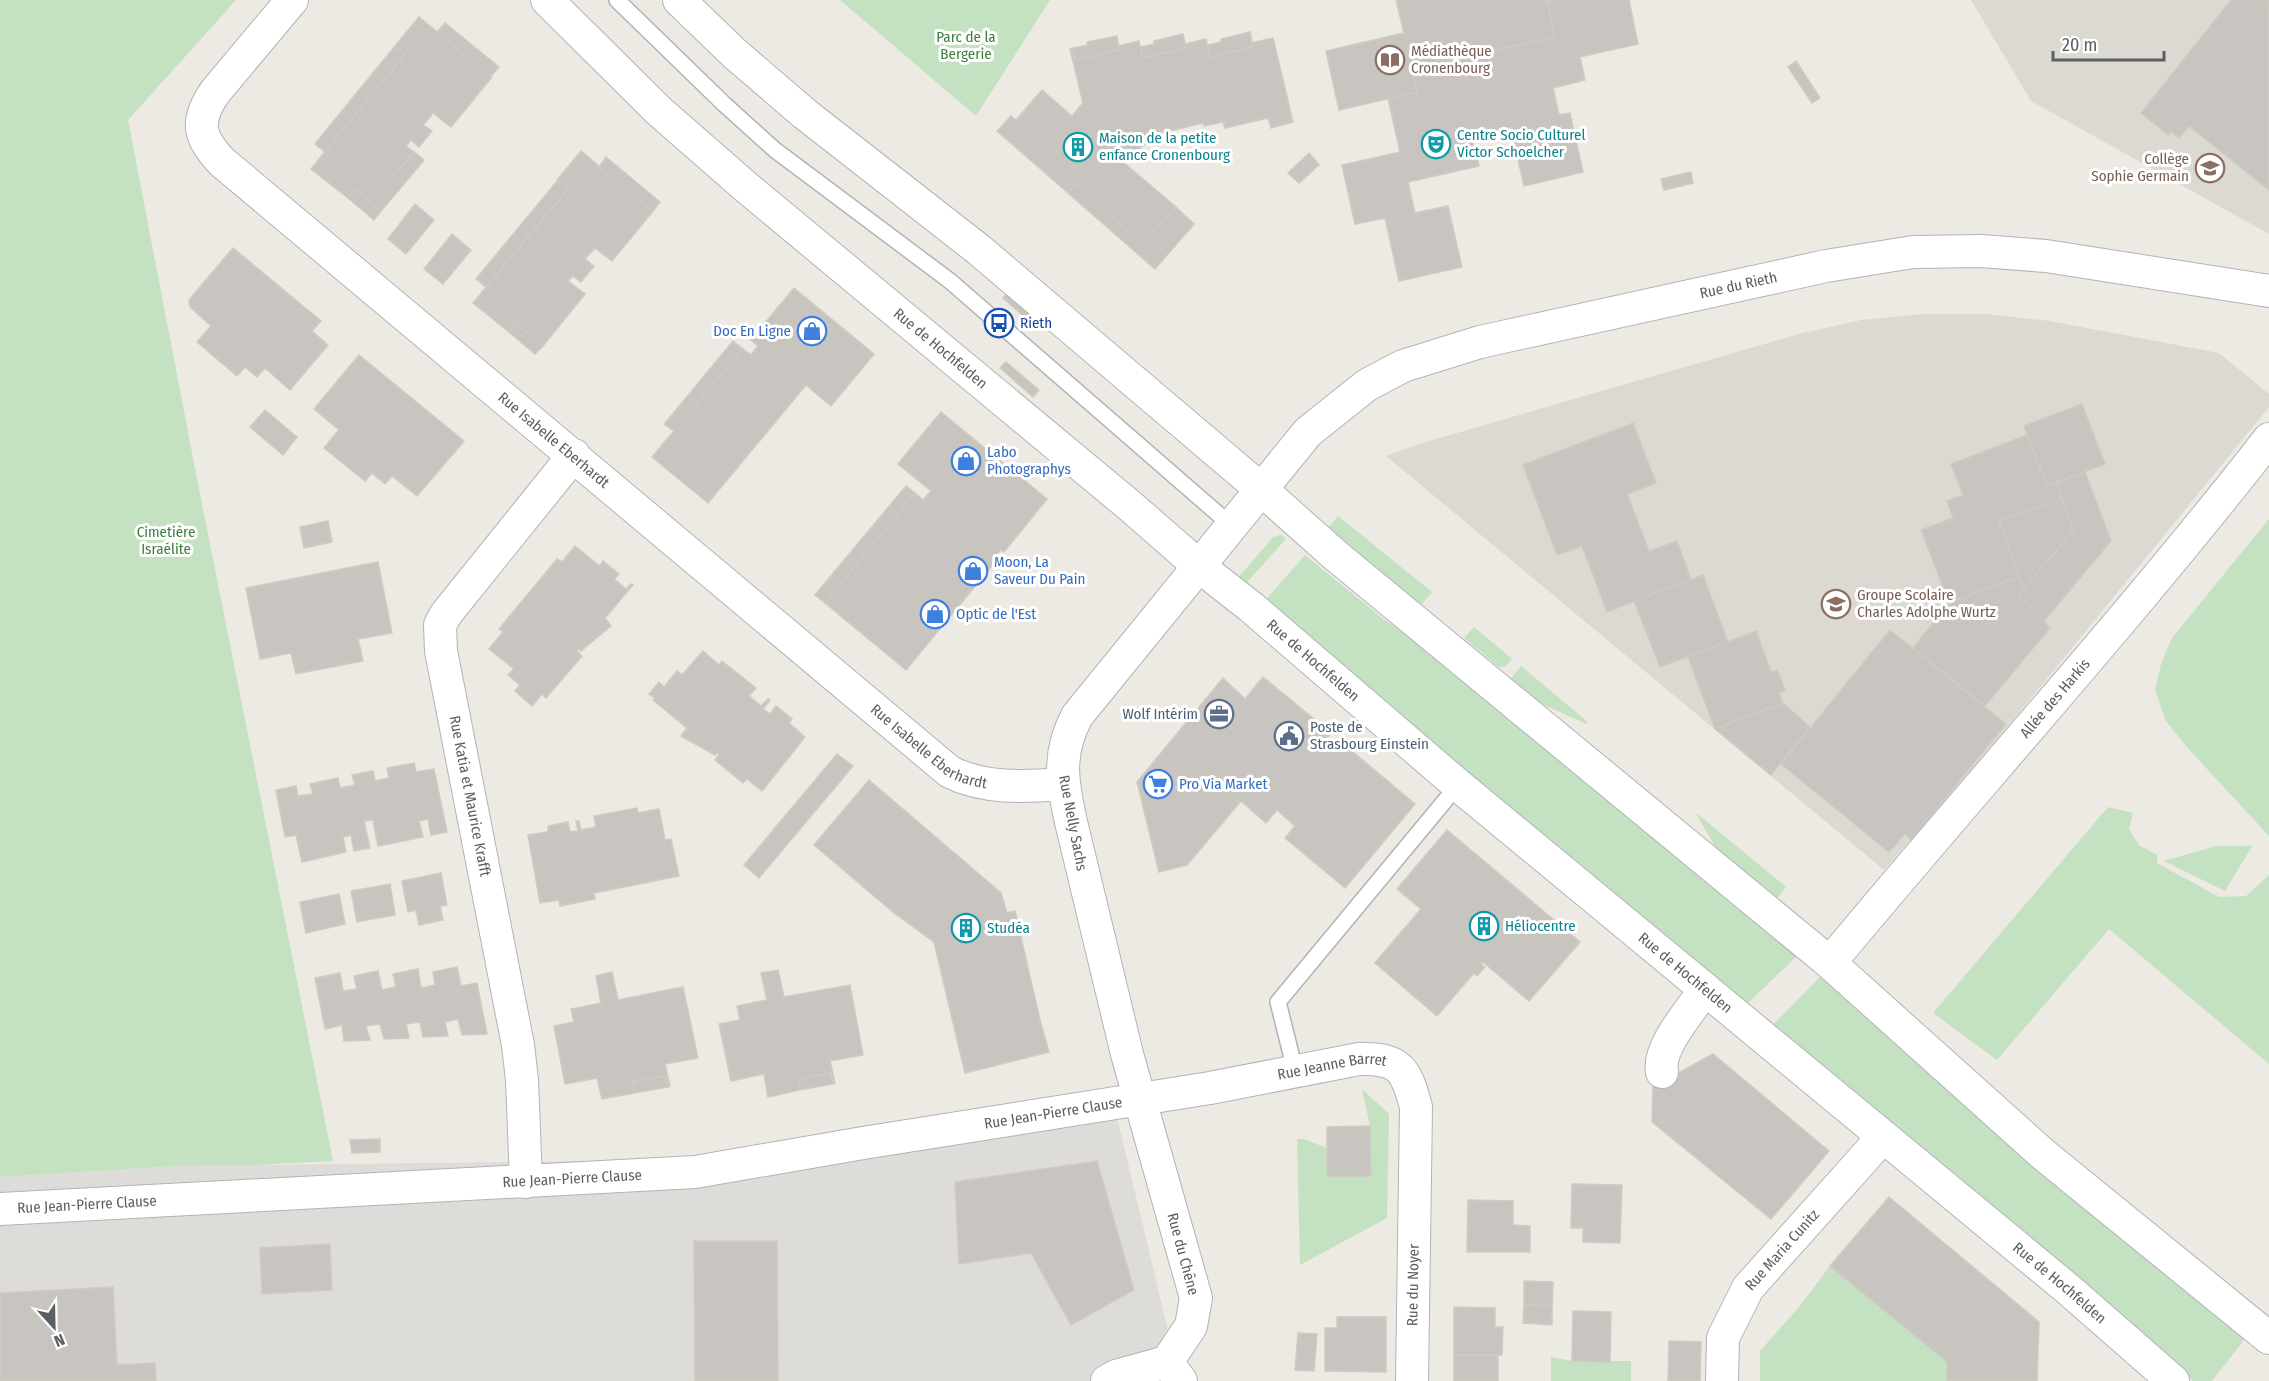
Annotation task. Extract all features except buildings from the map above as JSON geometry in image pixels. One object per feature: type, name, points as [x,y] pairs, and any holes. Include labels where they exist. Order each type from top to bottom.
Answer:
[{"type":"street","name":"Rue Isabelle Eberhardt","points":[[292,0],[206,105],[202,115],[202,130],[211,150],[222,162],[950,772],[967,780],[983,783],[1028,786],[1063,784]]},
{"type":"street","name":"Rue de Hochfelden","points":[[547,0],[668,119],[746,187],[1143,516],[1458,785],[2069,1290],[2167,1379]]},
{"type":"street","points":[[680,0],[734,53],[805,114],[978,249],[1430,635],[1830,963],[2044,1155],[2269,1338]]},
{"type":"street","name":"Rue du Rieth","points":[[1232,526],[1308,432],[1367,385],[1403,366],[1480,342],[1826,266],[1913,252],[1981,251],[2046,256],[2269,291]]},
{"type":"street","name":"Allée des Harkis","points":[[1837,954],[1933,838],[2014,748],[2206,520],[2269,439]]},
{"type":"street","name":"Rue Katia et Maurice Krafft","points":[[526,1182],[522,1080],[516,1035],[441,651],[440,625],[446,614],[574,455]]},
{"type":"street","name":"Rue Nelly Sachs","points":[[1142,1108],[1126,1054],[1063,784],[1062,757],[1067,735],[1077,716],[1232,526]]},
{"type":"street","points":[[1662,1072],[1661,1065],[1667,1042],[1705,989]]},
{"type":"street","name":"Rue Jeanne Barret","points":[[1142,1108],[1210,1088],[1295,1070],[1359,1059],[1382,1059],[1404,1072],[1416,1107],[1415,1189]]},
{"type":"street","name":"Rue Jean-Pierre Clause","points":[[0,1209],[695,1172],[1142,1108]]},
{"type":"street","name":"Rue du Chêne","points":[[1142,1108],[1196,1298],[1191,1326],[1174,1371]]},
{"type":"street","name":"Rue Maria Cunitz","points":[[1722,1381],[1723,1338],[1748,1288],[1883,1137]]},
{"type":"street","name":"Rue du Noyer","points":[[1412,1381],[1415,1189]]},
{"type":"street","points":[[1107,1381],[1116,1376],[1174,1371]]},
{"type":"lane","points":[[617,0],[723,104],[775,150],[950,281],[1232,526]]},
{"type":"lane","points":[[1295,1070],[1278,1002],[1458,785]]},
{"type":"shaded area","name":"Collège Sophie Germain","points":[[1971,0],[2269,0],[2269,234],[2031,101]]},
{"type":"shaded area","name":"Groupe Scolaire Charles Adolphe Wurtz","points":[[1924,314],[1986,314],[2050,321],[2219,353],[2269,394],[2269,407],[1987,752],[1884,870],[1386,456],[1419,444],[1799,334],[1861,320]]},
{"type":"shaded area","points":[[1117,1117],[1175,1360],[1131,1381],[0,1381],[0,1177],[179,1166],[685,1160]]},
{"type":"green space","name":"Cimetière Israélite","points":[[0,0],[236,0],[128,120],[333,1161],[179,1166],[0,1177]]},
{"type":"green space","name":"Parc de la Bergerie","points":[[840,0],[1050,0],[976,116]]},
{"type":"green space","points":[[1338,516],[1432,592],[1418,609],[1400,590],[1328,528]]},
{"type":"green space","points":[[2269,519],[2269,836],[2185,745],[2166,721],[2155,690],[2161,664],[2172,638]]},
{"type":"green space","points":[[1281,535],[1286,539],[1242,588],[1238,578],[1273,537]]},
{"type":"green space","points":[[1305,555],[1382,618],[1439,655],[1799,954],[1743,1008],[1262,604]]},
{"type":"green space","points":[[1474,627],[1512,659],[1506,666],[1499,667],[1464,638]]},
{"type":"green space","points":[[1521,666],[1588,722],[1586,724],[1520,694],[1507,683]]},
{"type":"green space","points":[[2108,807],[2133,813],[2129,829],[2139,845],[2157,855],[2157,863],[2219,897],[2246,896],[2269,875],[2269,1064],[2109,929],[1997,1060],[1933,1013]]},
{"type":"green space","points":[[1695,812],[1786,887],[1772,905],[1729,870]]},
{"type":"green space","points":[[2216,846],[2252,846],[2225,891],[2164,861]]},
{"type":"green space","points":[[1823,974],[2248,1335],[2212,1381],[2193,1381],[1769,1029]]},
{"type":"green space","points":[[1362,1089],[1389,1114],[1387,1218],[1300,1265],[1297,1139],[1304,1139],[1327,1148],[1328,1176],[1370,1176],[1370,1126]]},
{"type":"green space","points":[[1830,1266],[1947,1362],[1947,1381],[1760,1381],[1760,1351],[1799,1307]]},
{"type":"green space","points":[[1551,1357],[1572,1361],[1631,1361],[1631,1381],[1551,1381]]},
{"type":"place","name":"Médiathèque Cronenbourg","points":[[1390,60]]},
{"type":"place","name":"Centre Socio Culturel Victor Schoelcher","points":[[1436,144]]},
{"type":"place","name":"Maison de la petite enfance Cronenbourg","points":[[1078,147]]},
{"type":"place","name":"Collège Sophie Germain","points":[[2210,168]]},
{"type":"place","name":"Rieth","points":[[999,323]]},
{"type":"place","name":"Doc En Ligne","points":[[812,331]]},
{"type":"place","name":"Labo Photographys","points":[[966,461]]},
{"type":"place","name":"Moon, La Saveur Du Pain","points":[[973,571]]},
{"type":"place","name":"Groupe Scolaire Charles Adolphe Wurtz","points":[[1836,604]]},
{"type":"place","name":"Optic de l'Est","points":[[935,614]]},
{"type":"place","name":"Wolf Intérim","points":[[1219,714]]},
{"type":"place","name":"Poste de Strasbourg Einstein","points":[[1289,736]]},
{"type":"place","name":"Pro Via Market","points":[[1158,784]]},
{"type":"place","name":"Héliocentre","points":[[1484,926]]},
{"type":"place","name":"Studéa","points":[[966,928]]}]
